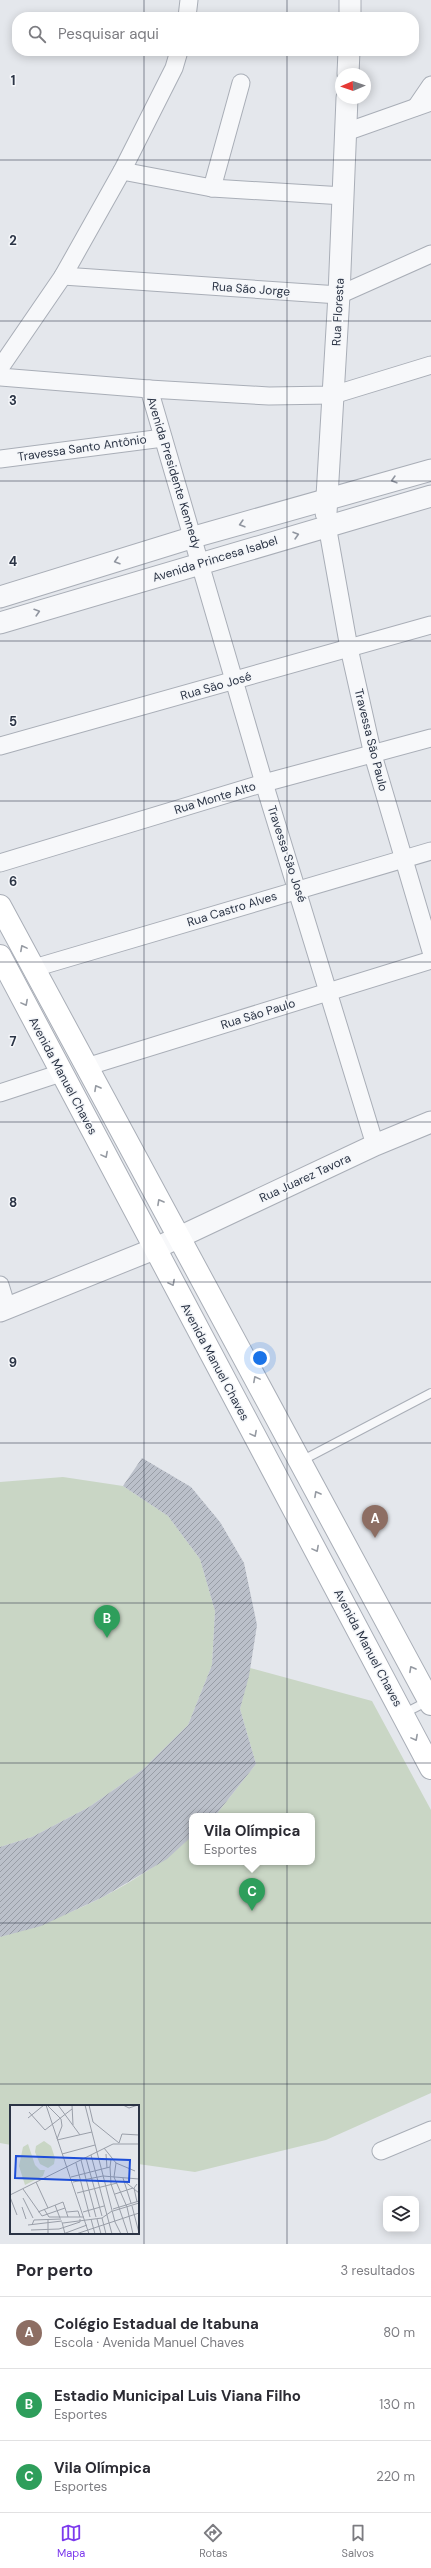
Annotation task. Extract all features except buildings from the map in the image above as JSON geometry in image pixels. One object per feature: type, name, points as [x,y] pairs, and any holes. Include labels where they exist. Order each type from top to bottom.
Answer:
[{"type":"main road","name":"Avenida Manuel Chaves","points":[[0,906],[430,1702]]},
{"type":"main road","name":"Avenida Manuel Chaves","points":[[0,956],[6,980],[61,1073],[431,1768]]},
{"type":"street","points":[[188,12],[189,0]]},
{"type":"street","points":[[350,0],[350,12]]},
{"type":"street","points":[[0,368],[63,276],[122,171],[174,68],[178,56]]},
{"type":"street","points":[[348,68],[349,56]]},
{"type":"street","points":[[212,188],[241,84]]},
{"type":"street","points":[[346,132],[423,104],[431,85]]},
{"type":"street","name":"Rua Floresta","points":[[327,526],[326,500],[340,295],[347,104]]},
{"type":"street","points":[[122,171],[212,188],[344,196]]},
{"type":"street","name":"Rua São Jorge","points":[[63,276],[340,295],[431,254]]},
{"type":"street","points":[[149,389],[269,396],[333,395],[431,365]]},
{"type":"street","name":"Avenida Presidente Kennedy","points":[[0,377],[149,389],[201,563]]},
{"type":"street","name":"Travessa Santo Antônio","points":[[0,459],[163,438]]},
{"type":"street","points":[[0,597],[194,537],[431,470]]},
{"type":"street","name":"Avenida Princesa Isabel","points":[[0,623],[431,496]]},
{"type":"street","name":"Travessa São Paulo","points":[[327,526],[349,648],[373,755],[431,950]]},
{"type":"street","name":"Travessa São José","points":[[201,563],[264,783],[330,992],[375,1145]]},
{"type":"street","name":"Rua São José","points":[[0,746],[431,625]]},
{"type":"street","name":"Rua Monte Alto","points":[[0,863],[264,783],[373,755],[431,738]]},
{"type":"street","name":"Rua Castro Alves","points":[[34,968],[431,851]]},
{"type":"street","name":"Rua São Paulo","points":[[86,1067],[431,960]]},
{"type":"street","points":[[0,1093],[61,1073]]},
{"type":"street","name":"Rua Juarez Tavora","points":[[154,1249],[375,1145],[431,1122]]},
{"type":"street","points":[[0,1285],[4,1310],[154,1249]]},
{"type":"street","points":[[381,2151],[431,2130]]},
{"type":"lane","points":[[299,1461],[431,1393]]},
{"type":"lane","points":[[402,1714],[430,1702]]},
{"type":"green space","points":[[63,1477],[123,1486],[168,1516],[200,1559],[215,1611],[212,1665],[188,1725],[142,1770],[89,1807],[32,1837],[0,1847],[0,1482]]},
{"type":"green space","points":[[250,1668],[372,1701],[431,1810],[431,2093],[326,2140],[195,2172],[139,2164],[139,2105],[10,2105],[10,2145],[0,2143],[0,1937],[52,1920],[102,1897],[149,1870],[189,1839],[189,1865],[315,1865],[315,1813],[217,1813],[256,1764],[240,1709]]},
{"type":"place","name":"Colégio Estadual de Itabuna","points":[[375,1538]]},
{"type":"place","name":"Estadio Municipal Luis Viana Filho","points":[[107,1638]]},
{"type":"place","name":"Vila Olímpica","points":[[252,1911]]}]
